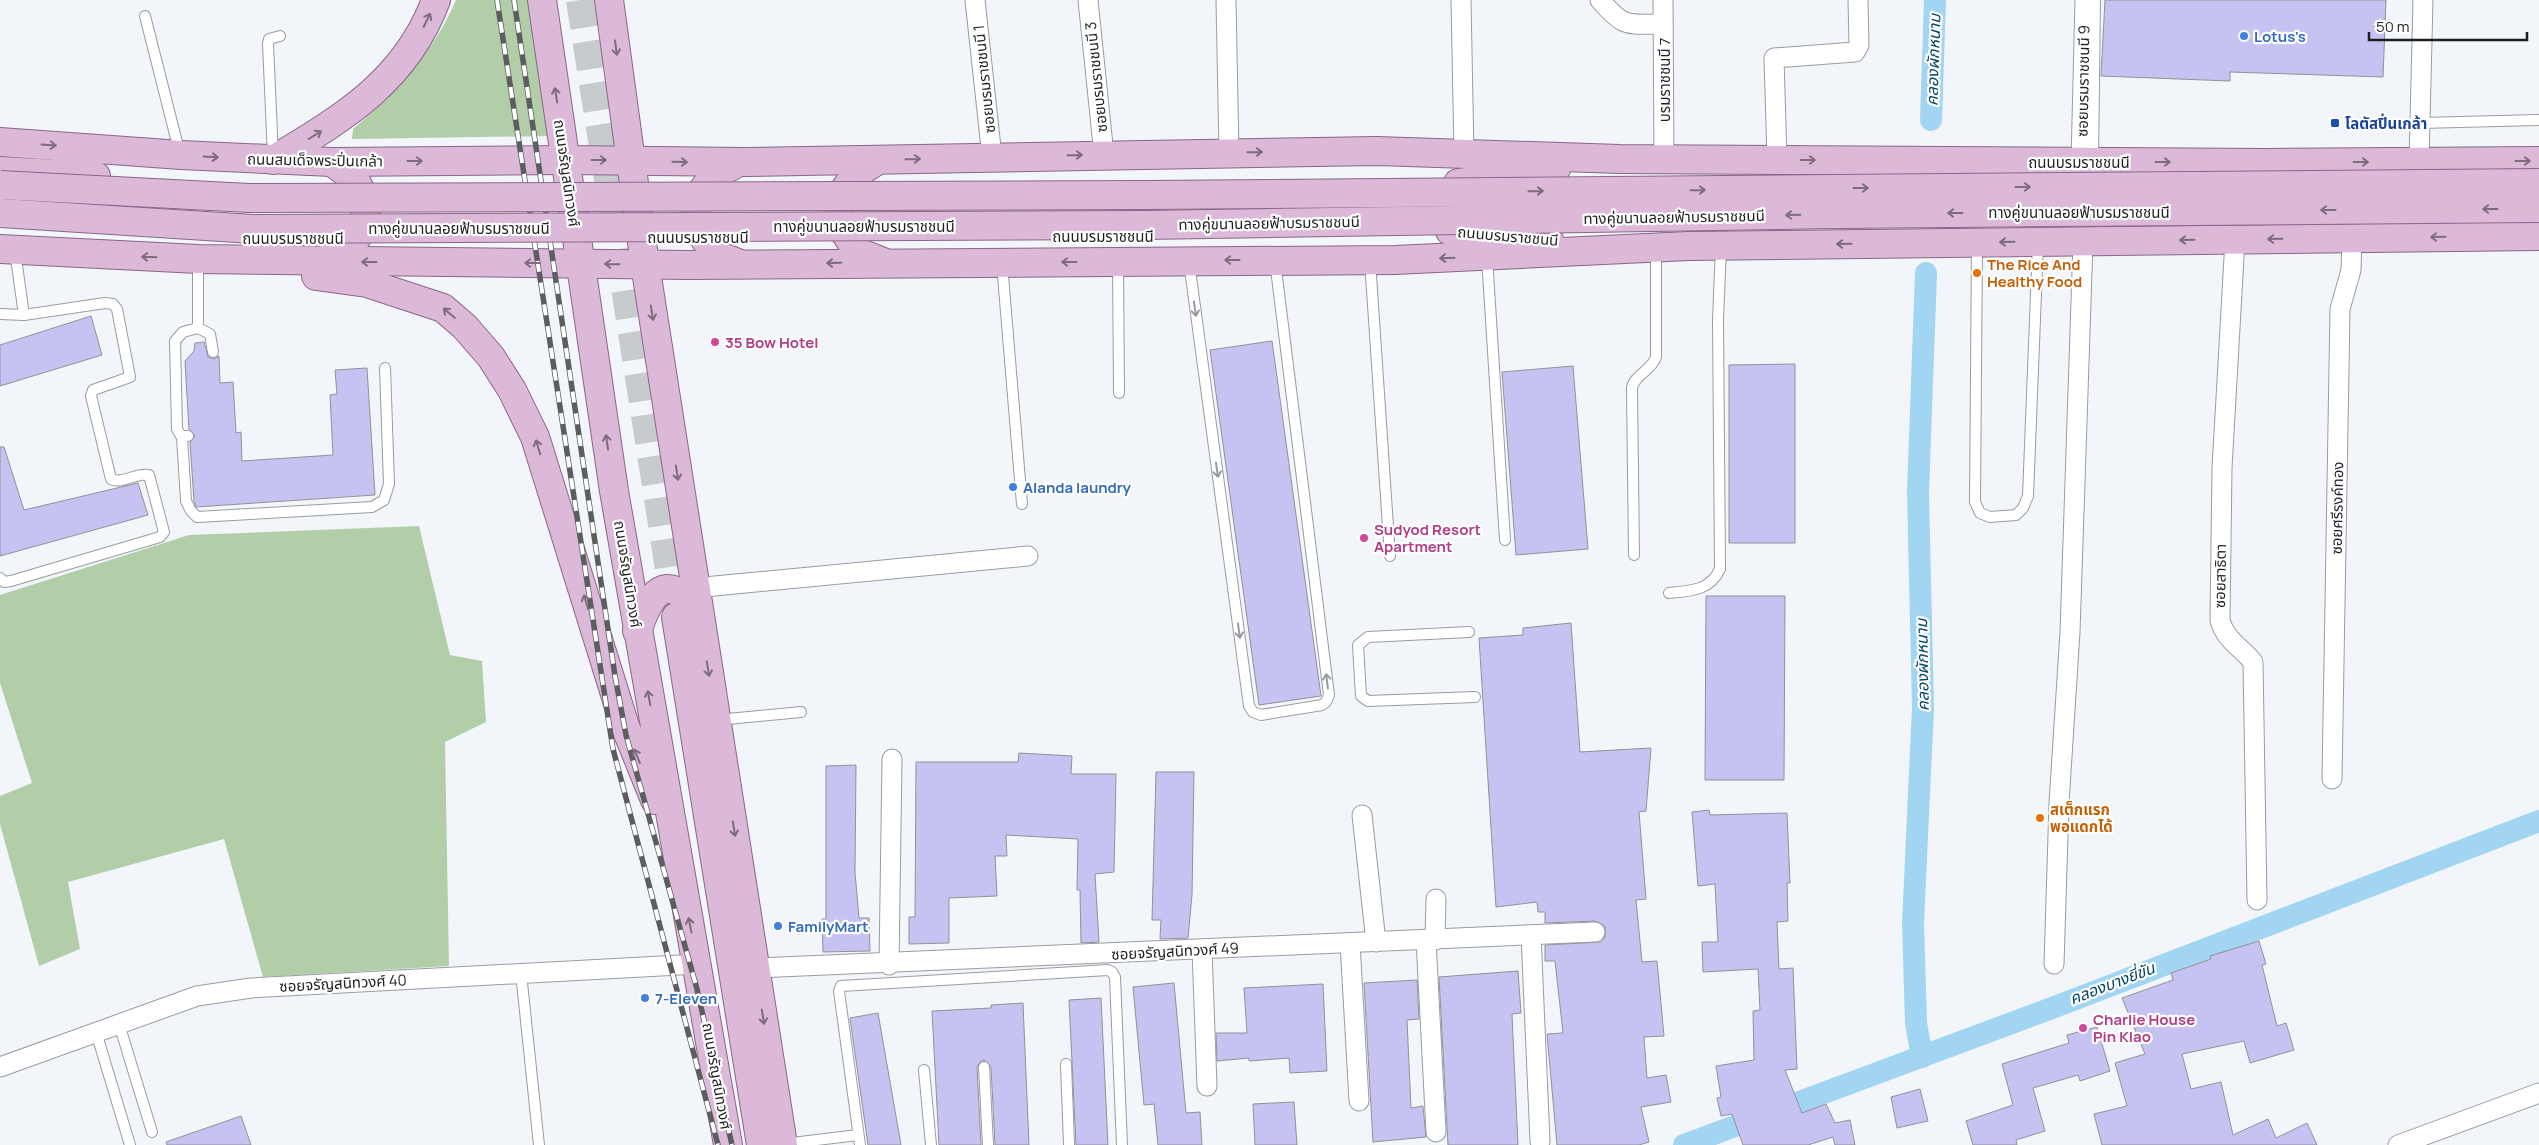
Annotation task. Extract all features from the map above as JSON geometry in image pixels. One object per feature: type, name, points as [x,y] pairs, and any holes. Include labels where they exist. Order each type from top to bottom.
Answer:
[{"type":"main road","points":[[274,160],[348,114],[379,87],[403,59],[420,34],[436,0]]},
{"type":"main road","name":"ถนนจรัญสนิทวงศ์","points":[[542,0],[580,264],[637,631],[675,850],[698,964],[728,1145]]},
{"type":"main road","name":"ถนนจรัญสนิทวงศ์","points":[[609,0],[632,161],[644,264],[694,588],[688,619],[775,1145]]},
{"type":"main road","name":"ถนนสมเด็จพระปิ่นเกล้า","points":[[0,142],[181,155],[332,162],[632,161]]},
{"type":"main road","name":"ถนนบรมราชชนนี","points":[[632,161],[739,162],[1104,154],[1377,151],[1620,160],[2539,161]]},
{"type":"main road","points":[[878,160],[855,175],[838,199],[839,224],[858,252],[883,262]]},
{"type":"main road","name":"ถนนบรมราชชนนี","points":[[0,171],[252,185],[1147,183],[1434,185],[1483,180],[1620,160]]},
{"type":"main road","points":[[322,262],[351,246],[365,224],[366,202],[355,179],[332,162]]},
{"type":"main road","points":[[739,162],[712,177],[696,200],[696,226],[715,254],[742,264]]},
{"type":"main road","name":"ทางคู่ขนานลอยฟ้าบรมราชชนนี","points":[[0,185],[249,198],[1156,195],[2539,183]]},
{"type":"main road","name":"ทางคู่ขนานลอยฟ้าบรมราชชนนี","points":[[0,212],[253,229],[1136,225],[1851,214],[2539,208]]},
{"type":"main road","name":"ถนนบรมราชชนนี","points":[[0,224],[252,238],[1148,236],[1412,230],[1480,233],[1646,249]]},
{"type":"main road","name":"ถนนบรมราชชนนี","points":[[580,264],[1370,260],[1721,246],[2539,236]]},
{"type":"main road","points":[[8,250],[198,259],[580,264]]},
{"type":"main road","points":[[198,259],[367,283],[404,294],[443,308],[465,327],[491,356],[512,390],[535,437],[625,726],[675,850]]},
{"type":"main road","points":[[637,631],[648,603],[656,594],[666,590],[677,591],[685,597],[688,619]]},
{"type":"main road","name":"ถนนจรัญสนิทวงศ์","points":[[688,619],[716,720],[756,968],[775,1145]]},
{"type":"street","name":"ซอยบรมราชชนนี 1","points":[[975,0],[992,157]]},
{"type":"street","name":"ซอยบรมราชชนนี 3","points":[[1088,0],[1104,154]]},
{"type":"street","points":[[1226,0],[1229,152]]},
{"type":"street","points":[[1461,0],[1464,154]]},
{"type":"street","points":[[1600,0],[1616,19],[1628,24],[1663,24]]},
{"type":"street","name":"บรมราชชนนี 7","points":[[1663,0],[1664,160]]},
{"type":"street","points":[[1777,160],[1774,58],[1855,52],[1860,45],[1858,0]]},
{"type":"street","name":"ซอยบรมราชชนนี 9","points":[[2085,0],[2087,162]]},
{"type":"street","points":[[2420,162],[2424,0]]},
{"type":"street","name":"ซอยศรีรงค์ทอง","points":[[2332,779],[2340,309],[2351,270],[2352,238]]},
{"type":"street","name":"ซอยสาธิตา","points":[[2235,240],[2222,468],[2220,620],[2223,632],[2243,649],[2253,662],[2257,900]]},
{"type":"street","points":[[2054,964],[2059,804],[2070,632],[2083,242]]},
{"type":"street","points":[[694,588],[1028,556]]},
{"type":"street","points":[[889,964],[892,759]]},
{"type":"street","points":[[1362,815],[1376,942]]},
{"type":"street","points":[[1436,899],[1430,940],[1436,1132]]},
{"type":"street","name":"ซอยจรัญสนิทวงศ์ 49","points":[[756,968],[889,964],[1594,932]]},
{"type":"street","points":[[1531,935],[1540,1141]]},
{"type":"street","points":[[1350,943],[1359,1101]]},
{"type":"street","points":[[1202,950],[1207,1086]]},
{"type":"street","name":"ซอยจรัญสนิทวงศ์ 40","points":[[0,1067],[197,996],[252,988],[698,964]]},
{"type":"street","points":[[2398,1145],[2539,1093]]},
{"type":"lane","points":[[2087,162],[2095,0]]},
{"type":"lane","points":[[145,16],[181,155]]},
{"type":"lane","points":[[274,160],[268,44],[269,39],[280,36]]},
{"type":"lane","points":[[2420,122],[2539,120]]},
{"type":"lane","points":[[1977,243],[1975,502],[1980,512],[1990,518],[2016,515],[2024,508],[2028,496],[2038,242]]},
{"type":"lane","points":[[1669,592],[1703,588],[1716,577],[1720,570],[1718,320],[1721,246]]},
{"type":"lane","points":[[1634,555],[1632,388],[1634,382],[1650,368],[1656,357],[1646,249]]},
{"type":"lane","points":[[8,250],[24,315]]},
{"type":"lane","points":[[1487,256],[1506,540]]},
{"type":"lane","points":[[198,259],[198,328]]},
{"type":"lane","points":[[1189,261],[1249,706],[1253,712],[1261,715],[1322,705],[1326,702],[1329,695],[1275,260]]},
{"type":"lane","points":[[1370,260],[1390,556]]},
{"type":"lane","points":[[1118,261],[1119,393]]},
{"type":"lane","points":[[1001,262],[1022,504]]},
{"type":"lane","points":[[0,314],[24,315],[106,303],[113,304],[117,309],[130,377],[93,390],[91,396],[111,479],[118,481],[144,474],[149,475],[164,534],[160,537],[8,582],[4,582],[0,578]]},
{"type":"lane","points":[[213,352],[210,334],[198,328],[183,332],[176,338],[174,344],[177,429],[186,436],[186,501],[191,511],[197,516],[372,507],[384,500],[389,484],[385,368]]},
{"type":"lane","points":[[1469,632],[1368,637],[1358,645],[1362,696],[1368,701],[1474,697]]},
{"type":"lane","points":[[716,720],[801,712]]},
{"type":"lane","points":[[775,1145],[859,1140],[839,991],[841,986],[1108,970],[1115,977],[1122,1145]]},
{"type":"lane","points":[[521,974],[539,1145]]},
{"type":"lane","points":[[118,1024],[152,1132]]},
{"type":"lane","points":[[96,1032],[130,1145]]},
{"type":"lane","points":[[1066,1064],[1069,1145]]},
{"type":"lane","points":[[984,1067],[988,1145]]},
{"type":"lane","points":[[924,1070],[932,1145]]},
{"type":"green space","points":[[456,0],[533,0],[551,136],[352,139],[353,129],[384,101],[425,54],[437,37]]},
{"type":"green space","points":[[419,526],[450,655],[482,661],[486,722],[445,742],[449,966],[263,977],[224,839],[68,882],[80,949],[39,966],[0,824],[0,796],[32,783],[0,683],[0,595],[189,535]]},
{"type":"building","name":"Lotus's","points":[[2105,0],[2386,0],[2383,77],[2230,72],[2230,81],[2101,76]]},
{"type":"building","points":[[91,316],[102,355],[0,386],[0,345]]},
{"type":"building","points":[[1272,341],[1321,696],[1259,705],[1210,350]]},
{"type":"building","points":[[204,342],[208,357],[214,359],[219,356],[220,383],[233,382],[236,433],[241,432],[242,461],[333,455],[330,395],[337,394],[335,370],[367,368],[375,495],[196,507],[190,442],[195,436],[189,429],[185,361],[194,351],[195,343]]},
{"type":"building","points":[[1795,364],[1795,543],[1729,543],[1729,365]]},
{"type":"building","points":[[1573,366],[1588,549],[1516,555],[1502,372]]},
{"type":"building","points":[[0,447],[4,447],[24,510],[138,483],[148,515],[0,556]]},
{"type":"building","points":[[1706,596],[1785,596],[1784,780],[1705,780]]},
{"type":"building","points":[[1571,623],[1580,752],[1651,748],[1646,811],[1639,812],[1646,899],[1636,900],[1642,962],[1657,961],[1664,1036],[1644,1037],[1647,1078],[1666,1075],[1671,1102],[1641,1107],[1649,1142],[1639,1145],[1557,1145],[1547,1034],[1563,1033],[1555,961],[1545,961],[1545,945],[1601,942],[1605,937],[1605,926],[1595,921],[1545,923],[1545,912],[1538,912],[1537,902],[1496,907],[1479,638],[1523,635],[1523,628]]},
{"type":"building","points":[[1019,753],[1072,756],[1071,774],[1116,774],[1114,872],[1095,874],[1099,942],[1081,943],[1080,890],[1077,890],[1078,839],[1006,835],[1007,856],[995,856],[997,896],[949,898],[949,943],[909,944],[909,917],[915,917],[916,762],[1018,762]]},
{"type":"building","points":[[856,765],[855,872],[859,918],[869,918],[870,951],[823,952],[822,919],[826,919],[826,766]]},
{"type":"building","points":[[1156,772],[1194,772],[1192,895],[1188,938],[1160,939],[1161,920],[1152,920]]},
{"type":"building","points":[[1709,810],[1710,815],[1787,813],[1790,883],[1787,883],[1788,921],[1777,922],[1779,969],[1793,968],[1797,1069],[1785,1070],[1802,1113],[1826,1104],[1835,1123],[1850,1120],[1855,1145],[1835,1145],[1833,1137],[1808,1145],[1743,1145],[1732,1114],[1721,1116],[1717,1098],[1721,1097],[1716,1066],[1754,1060],[1753,1011],[1760,1010],[1758,969],[1703,972],[1702,942],[1718,942],[1715,884],[1698,886],[1692,812]]},
{"type":"building","points":[[2259,941],[2266,964],[2262,965],[2277,1026],[2286,1023],[2294,1050],[2250,1063],[2244,1041],[2182,1054],[2191,1089],[2221,1082],[2233,1135],[2268,1119],[2276,1138],[2307,1123],[2317,1145],[2102,1145],[2094,1114],[2127,1106],[2115,1063],[2145,1054],[2122,998],[2173,980],[2171,973],[2211,959],[2210,956]]},
{"type":"building","points":[[1518,971],[1521,1013],[1512,1014],[1518,1145],[1448,1145],[1439,977]]},
{"type":"building","points":[[1417,980],[1419,1019],[1407,1020],[1411,1108],[1423,1106],[1426,1137],[1373,1142],[1364,983]]},
{"type":"building","points":[[1174,983],[1186,1113],[1200,1112],[1202,1145],[1158,1145],[1154,1104],[1144,1105],[1133,987]]},
{"type":"building","points":[[1323,984],[1327,1071],[1290,1073],[1289,1058],[1249,1061],[1249,1058],[1217,1061],[1216,1033],[1247,1033],[1244,988]]},
{"type":"building","points":[[1101,998],[1108,1145],[1076,1145],[1069,1000]]},
{"type":"building","points":[[1023,1003],[1029,1145],[995,1145],[991,1067],[984,1060],[977,1067],[981,1145],[939,1145],[932,1011],[991,1008],[991,1005]]},
{"type":"building","points":[[878,1013],[901,1145],[868,1145],[850,1018]]},
{"type":"building","points":[[2097,1027],[2110,1071],[2080,1081],[2078,1075],[2033,1088],[2045,1131],[2016,1140],[2017,1145],[1973,1145],[1966,1121],[2013,1105],[2002,1064],[2069,1043],[2067,1035]]},
{"type":"building","points":[[1920,1089],[1928,1121],[1897,1128],[1891,1097]]},
{"type":"building","points":[[1294,1102],[1297,1145],[1255,1145],[1253,1104]]},
{"type":"building","points":[[241,1116],[251,1145],[167,1145],[166,1142]]},
{"type":"waterway","name":"คลองผักหนาม","points":[[1931,120],[1935,0]]},
{"type":"waterway","name":"คลองผักหนาม","points":[[1922,1057],[1916,1023],[1913,923],[1923,708],[1918,493],[1926,273]]},
{"type":"waterway","name":"คลองบางยี่ขัน","points":[[1684,1145],[2052,1008],[2539,821]]},
{"type":"tunnel","points":[[580,0],[676,614]]},
{"type":"railway","points":[[497,0],[613,749],[718,1145]]},
{"type":"railway","points":[[514,0],[615,676],[626,735],[697,989],[732,1145]]},
{"type":"place","name":"Lotus's","points":[[2244,36]]},
{"type":"place","name":"โลตัสปิ่นเกล้า","points":[[2335,123]]},
{"type":"place","name":"The Rice And Healthy Food","points":[[1977,273]]},
{"type":"place","name":"35 Bow Hotel","points":[[715,342]]},
{"type":"place","name":"Alanda laundry","points":[[1013,487]]},
{"type":"place","name":"Sudyod Resort Apartment","points":[[1364,538]]},
{"type":"place","name":"สเต็กแรก พอแดกได้","points":[[2040,818]]},
{"type":"place","name":"FamilyMart","points":[[778,926]]},
{"type":"place","name":"7-Eleven","points":[[645,998]]},
{"type":"place","name":"Charlie House Pin Klao","points":[[2083,1028]]}]
